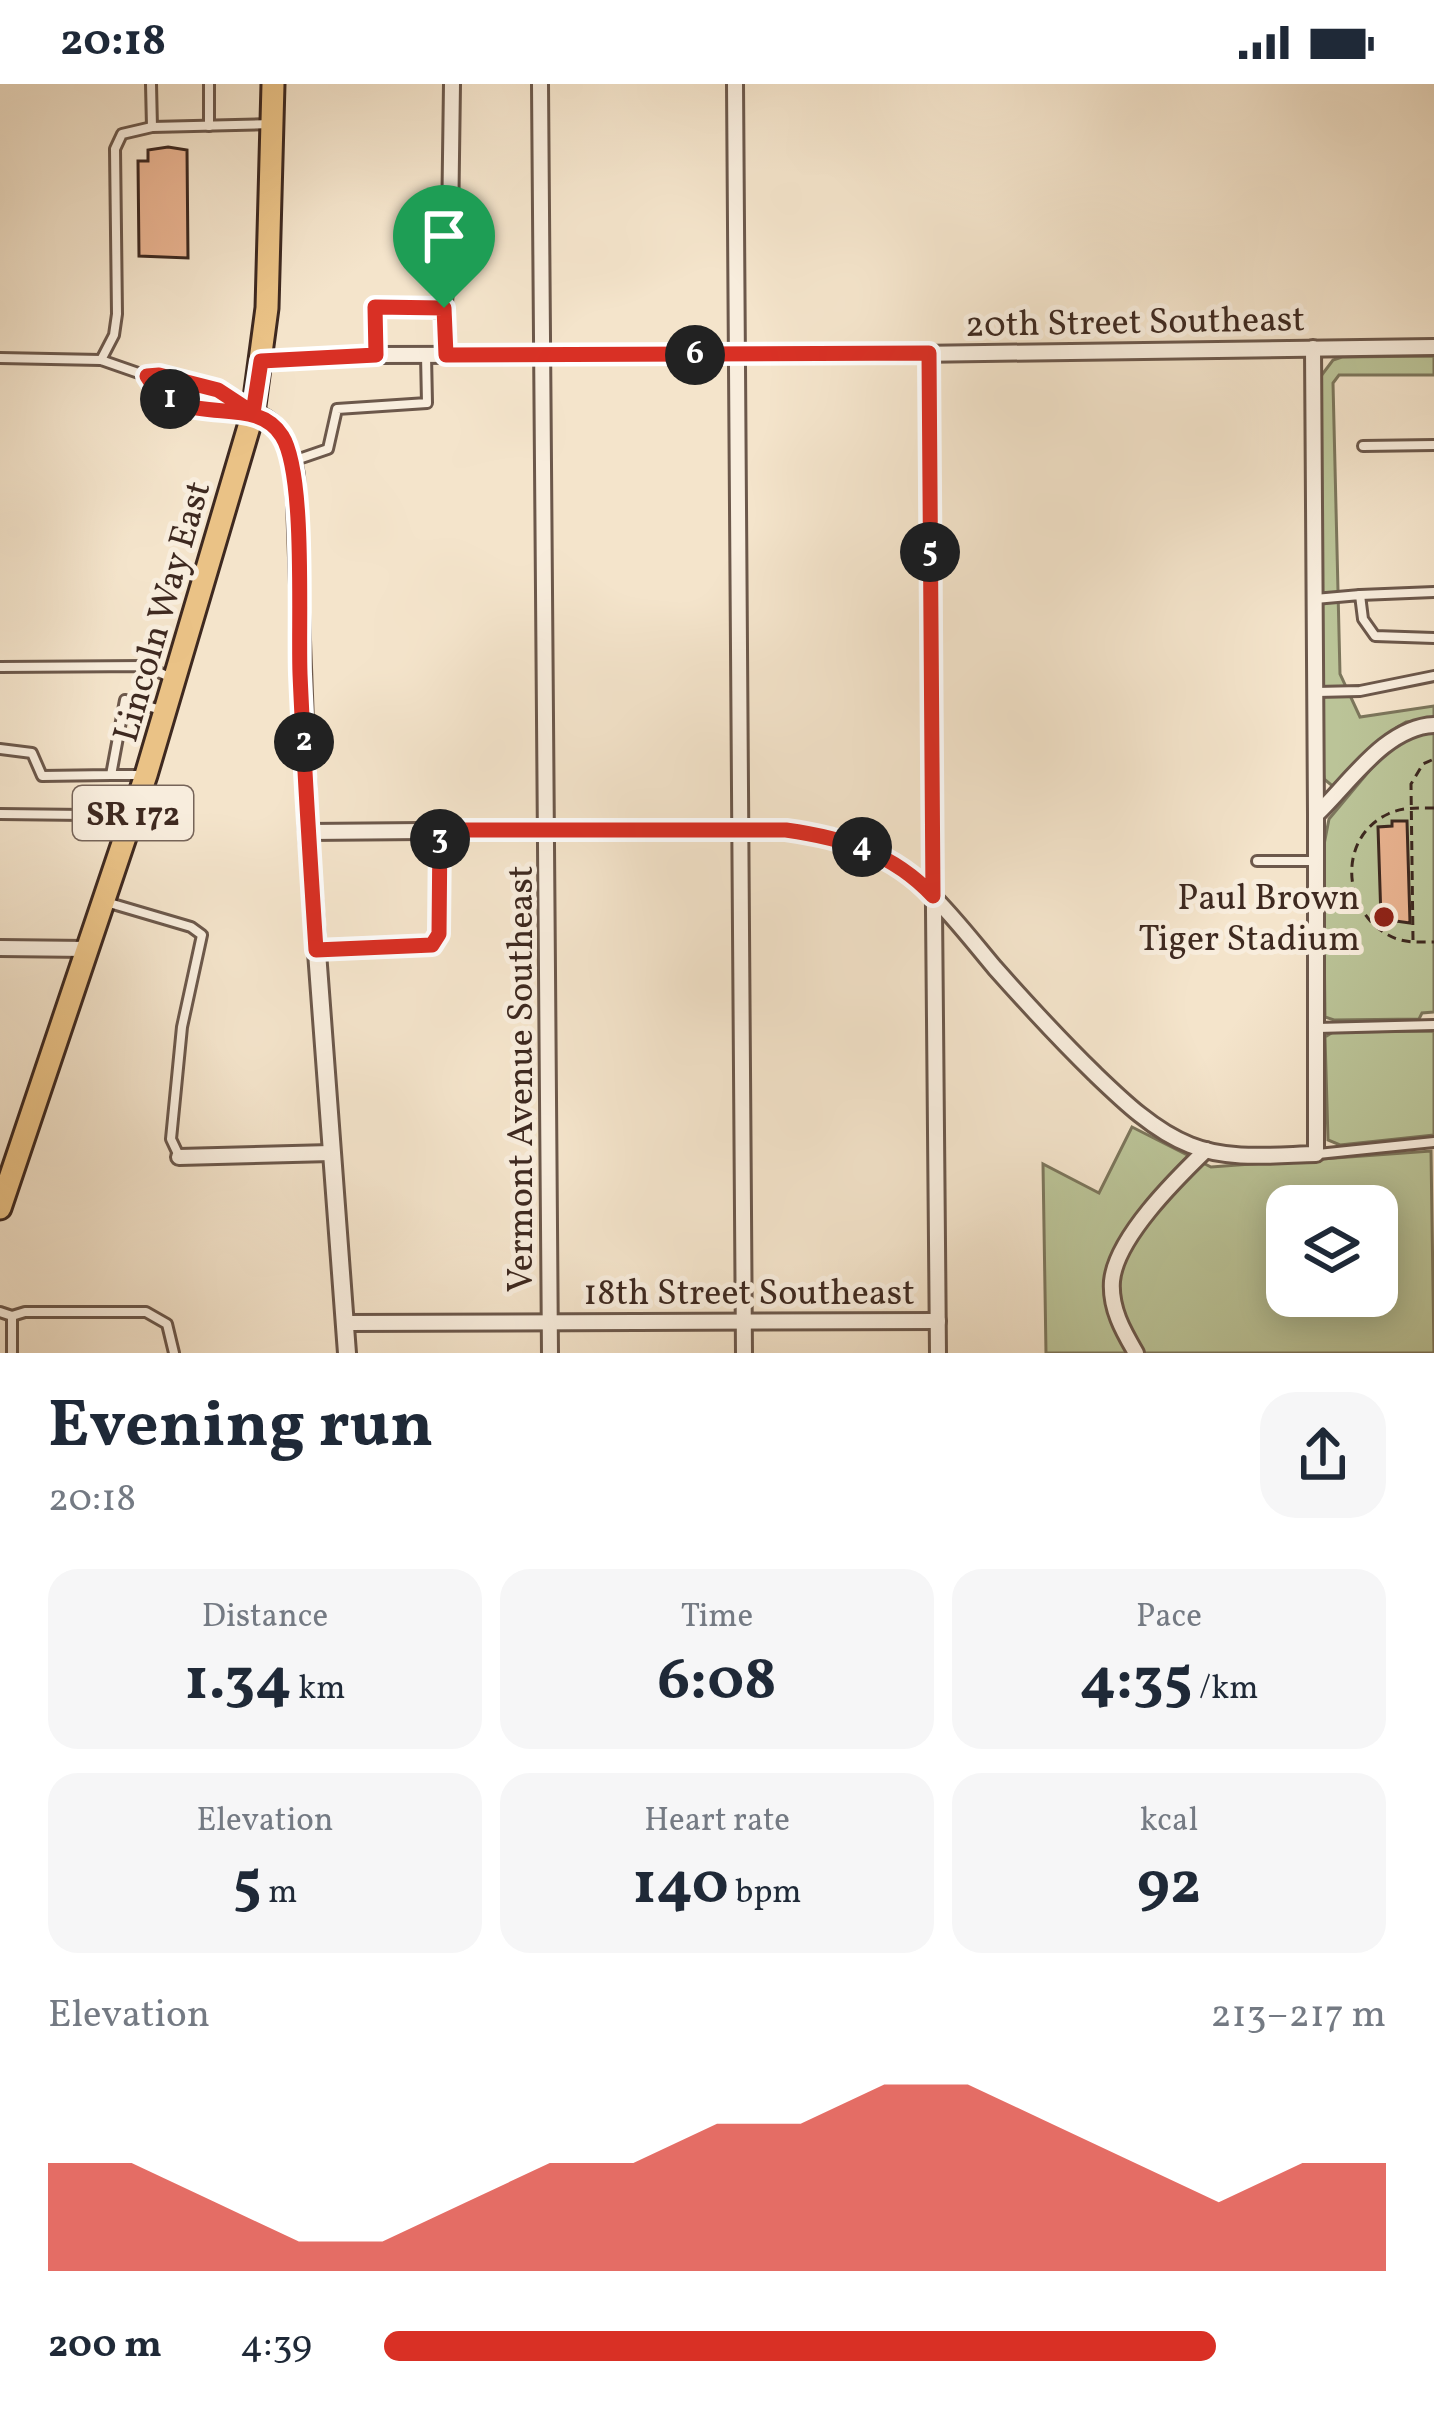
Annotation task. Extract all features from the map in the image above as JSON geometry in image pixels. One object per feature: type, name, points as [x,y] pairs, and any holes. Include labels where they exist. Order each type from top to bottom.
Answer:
[{"type":"main road","name":"Lincoln Way East","points":[[0,1208],[176,681],[253,413],[267,308],[272,84]]},
{"type":"street","points":[[446,355],[452,84]]},
{"type":"street","name":"Vermont Avenue Southeast","points":[[540,84],[550,1353]]},
{"type":"street","points":[[735,84],[744,1353]]},
{"type":"street","name":"20th Street Southeast","points":[[261,361],[376,355],[1434,346]]},
{"type":"street","points":[[308,832],[741,828],[839,839],[888,860],[933,896],[1099,1078],[1172,1136],[1206,1150],[1258,1156],[1316,1154],[1313,348]]},
{"type":"street","points":[[929,353],[938,1353]]},
{"type":"street","points":[[253,413],[275,426],[292,461],[308,832],[347,1353]]},
{"type":"street","points":[[1316,815],[1397,735],[1434,725]]},
{"type":"street","points":[[0,948],[87,949]]},
{"type":"street","points":[[1136,1353],[1113,1301],[1114,1271],[1140,1224],[1206,1150]]},
{"type":"street","points":[[179,1157],[331,1153]]},
{"type":"street","name":"18th Street Southeast","points":[[345,1323],[745,1318],[938,1321]]},
{"type":"lane","points":[[152,84],[152,127]]},
{"type":"lane","points":[[209,84],[209,126]]},
{"type":"lane","points":[[101,360],[114,335],[117,314],[115,148],[122,134],[152,127],[272,124]]},
{"type":"lane","points":[[376,355],[375,307],[444,308]]},
{"type":"lane","points":[[292,461],[328,449],[337,409],[427,403],[426,355]]},
{"type":"lane","points":[[0,358],[101,360],[147,376],[218,390],[253,413]]},
{"type":"lane","points":[[147,376],[154,388],[175,401],[214,413],[253,413]]},
{"type":"lane","points":[[1363,446],[1434,445]]},
{"type":"lane","points":[[1313,599],[1434,592]]},
{"type":"lane","points":[[1360,595],[1363,619],[1375,636],[1434,638]]},
{"type":"lane","points":[[0,668],[146,666],[176,681]]},
{"type":"lane","points":[[1315,692],[1360,691],[1434,676]]},
{"type":"lane","points":[[111,775],[125,700],[166,711]]},
{"type":"lane","points":[[0,749],[32,753],[42,776],[146,775]]},
{"type":"lane","points":[[0,814],[85,815],[130,822]]},
{"type":"lane","points":[[316,950],[432,945],[439,934],[440,830]]},
{"type":"lane","points":[[1257,861],[1316,861]]},
{"type":"lane","points":[[103,902],[191,927],[202,935],[182,1027],[171,1139],[179,1157]]},
{"type":"lane","points":[[1315,1028],[1434,1025]]},
{"type":"lane","points":[[1316,1154],[1434,1142]]},
{"type":"lane","points":[[0,1312],[12,1316],[25,1312],[146,1312],[167,1324],[174,1353]]},
{"type":"lane","points":[[12,1316],[12,1353]]},
{"type":"path","points":[[1413,942],[1411,808],[1415,775],[1434,759]]},
{"type":"path","points":[[1434,808],[1387,814],[1372,824],[1352,859],[1350,880],[1355,899],[1378,929],[1413,942],[1434,942]]},
{"type":"green space","points":[[1434,356],[1434,375],[1339,375],[1333,383],[1340,674],[1360,717],[1434,706],[1434,720],[1406,722],[1396,728],[1335,788],[1324,779],[1323,770],[1321,376],[1333,360],[1342,357]]},
{"type":"green space","name":"Paul Brown Tiger Stadium","points":[[1434,731],[1434,1012],[1422,1013],[1419,1019],[1325,1017],[1323,850],[1329,819],[1390,746],[1410,733]]},
{"type":"green space","points":[[1434,1031],[1434,1135],[1340,1145],[1328,1140],[1325,1037],[1333,1032]]},
{"type":"green space","points":[[1132,1127],[1211,1167],[1431,1151],[1434,1353],[1046,1353],[1043,1164],[1099,1193]]},
{"type":"building","points":[[148,150],[187,150],[188,258],[139,256],[138,161],[148,161]]},
{"type":"building","points":[[1392,821],[1407,821],[1410,923],[1381,919],[1378,827],[1392,826]]},
{"type":"place","name":"Paul Brown Tiger Stadium","points":[[1384,917]]},
{"type":"route","points":[[375,307],[444,308],[446,355],[929,353],[933,896],[907,871],[869,850],[839,839],[786,830],[440,830],[439,934],[432,945],[316,950],[295,476],[290,454],[281,434],[261,415],[194,408],[165,396],[147,376],[218,390],[253,413],[261,361],[376,355],[375,307]]}]
